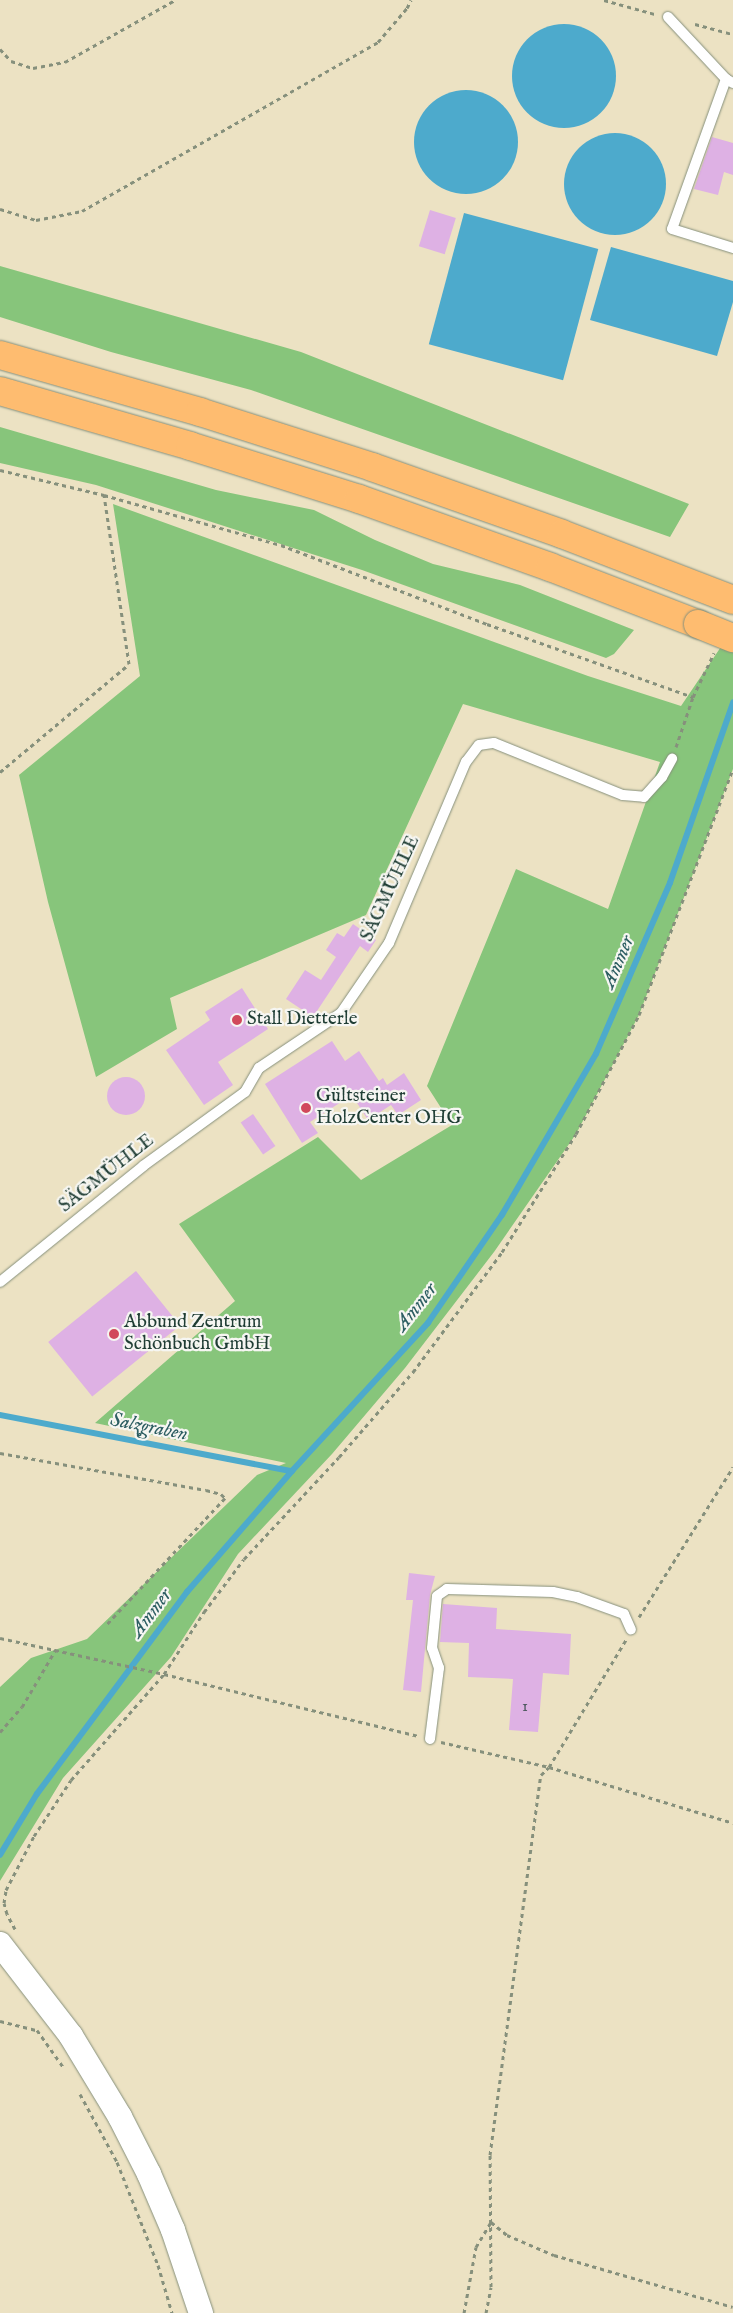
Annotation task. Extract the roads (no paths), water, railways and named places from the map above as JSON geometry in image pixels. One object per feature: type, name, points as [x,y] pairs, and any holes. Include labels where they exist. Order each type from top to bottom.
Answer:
[{"type":"highway","points":[[0,355],[200,412],[381,470],[562,534],[724,597]]},
{"type":"highway","points":[[0,391],[190,446],[359,499],[560,570],[733,638]]},
{"type":"street","points":[[10,1940],[120,2116],[167,2216],[201,2313]]},
{"type":"lane","points":[[668,17],[729,81],[672,229],[733,248]]},
{"type":"lane","name":"SÄGMÜHLE","points":[[0,1282],[143,1166],[245,1092],[259,1068],[341,1013],[389,943],[466,762],[479,745],[494,743],[623,795],[630,796],[644,797],[662,777],[672,759]]},
{"type":"lane","points":[[430,1739],[439,1668],[432,1648],[437,1596],[447,1589],[553,1592],[577,1597],[624,1614],[631,1630]]},
{"type":"water","points":[[564,24],[584,28],[601,39],[612,56],[616,76],[612,96],[601,113],[584,124],[564,128],[544,124],[527,113],[516,96],[512,76],[516,56],[527,39],[544,28]]},
{"type":"water","points":[[466,90],[486,94],[503,105],[514,122],[518,142],[514,162],[503,179],[486,190],[466,194],[446,190],[429,179],[418,162],[414,142],[418,122],[429,105],[446,94]]},
{"type":"water","points":[[615,133],[635,137],[651,148],[662,164],[666,184],[662,204],[651,220],[635,231],[615,235],[595,231],[579,220],[568,204],[564,184],[568,164],[579,148],[595,137]]},
{"type":"water","points":[[464,213],[598,249],[563,380],[429,344]]},
{"type":"water","points":[[611,247],[733,281],[733,302],[717,356],[590,320]]},
{"type":"waterway","name":"Ammer","points":[[0,1855],[37,1794],[187,1592],[292,1471],[428,1323],[502,1215],[596,1054],[670,883],[733,703]]},
{"type":"waterway","name":"Salzgraben","points":[[0,1415],[292,1471]]},
{"type":"place","name":"Stall Dietterle","points":[[237,1020]]},
{"type":"place","name":"Gültsteiner HolzCenter OHG","points":[[306,1108]]},
{"type":"place","name":"Abbund Zentrum Schönbuch GmbH","points":[[114,1334]]}]
